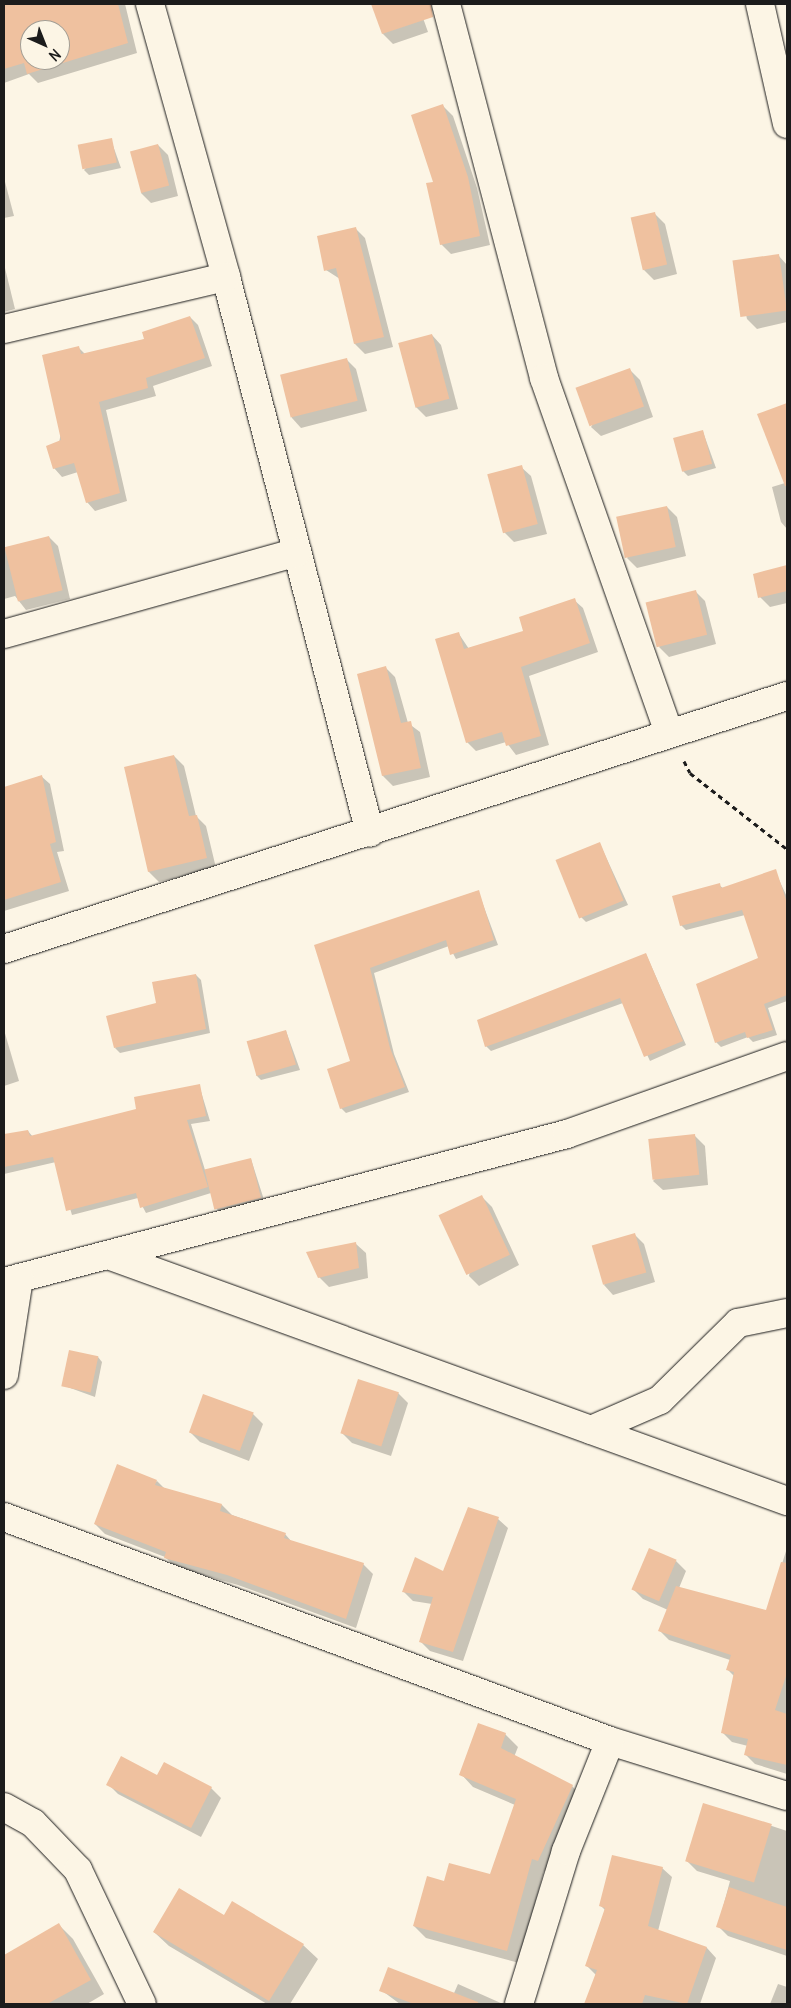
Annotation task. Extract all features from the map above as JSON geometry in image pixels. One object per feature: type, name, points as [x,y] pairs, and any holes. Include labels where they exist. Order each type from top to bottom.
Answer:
[{"type":"street","points":[[150,4],[226,277],[370,834]]},
{"type":"street","points":[[446,4],[544,378],[668,731]]},
{"type":"street","points":[[760,4],[787,124]]},
{"type":"street","points":[[4,328],[226,277]]},
{"type":"street","points":[[4,634],[297,552]]},
{"type":"street","points":[[4,949],[370,834],[668,731],[787,696]]},
{"type":"street","points":[[4,1375],[12,1280],[111,1256],[567,1134],[787,1056]]},
{"type":"street","points":[[111,1256],[787,1501]]},
{"type":"street","points":[[591,1430],[660,1400],[738,1323],[787,1312]]},
{"type":"street","points":[[4,1517],[610,1741],[787,1796]]},
{"type":"street","points":[[518,2004],[566,1851],[610,1741]]},
{"type":"street","points":[[4,1808],[33,1824],[78,1870],[142,2004]]},
{"type":"path","points":[[668,731],[690,773],[787,849]]},
{"type":"building","points":[[4,4],[118,4],[128,43],[70,61],[70,20],[20,20],[20,64],[4,69]]},
{"type":"building","points":[[371,4],[431,4],[433,17],[382,34]]},
{"type":"building","points":[[26,70],[40,70],[27,74]]},
{"type":"building","points":[[443,104],[468,177],[480,236],[440,245],[426,183],[433,182],[411,115]]},
{"type":"building","points":[[112,138],[117,163],[82,169],[78,145]]},
{"type":"building","points":[[158,144],[169,186],[141,193],[130,152]]},
{"type":"building","points":[[655,212],[667,265],[643,270],[631,218]]},
{"type":"building","points":[[356,227],[384,337],[354,344],[336,268],[324,271],[317,236]]},
{"type":"building","points":[[779,254],[787,310],[740,317],[732,261]]},
{"type":"building","points":[[190,316],[205,358],[146,378],[148,388],[99,402],[120,493],[86,503],[74,463],[53,469],[46,446],[61,440],[42,355],[79,346],[81,354],[144,339],[142,332]]},
{"type":"building","points":[[432,334],[449,399],[416,408],[398,343]]},
{"type":"building","points":[[347,358],[358,401],[291,417],[280,375]]},
{"type":"building","points":[[630,368],[644,407],[590,426],[575,388]]},
{"type":"building","points":[[787,403],[787,486],[785,486],[757,414]]},
{"type":"building","points":[[703,430],[712,464],[682,472],[673,438]]},
{"type":"building","points":[[522,465],[538,524],[503,533],[487,474]]},
{"type":"building","points":[[667,506],[676,547],[625,558],[616,517]]},
{"type":"building","points":[[49,536],[63,590],[18,601],[4,547]]},
{"type":"building","points":[[787,565],[787,591],[758,598],[753,574]]},
{"type":"building","points":[[696,590],[707,635],[657,647],[646,603]]},
{"type":"building","points":[[575,598],[590,643],[521,667],[541,736],[506,746],[502,732],[466,743],[435,639],[459,632],[464,649],[523,631],[519,617]]},
{"type":"building","points":[[386,666],[401,723],[411,721],[421,768],[382,776],[357,674]]},
{"type":"building","points":[[174,755],[189,816],[197,815],[207,858],[148,872],[124,767]]},
{"type":"building","points":[[42,775],[56,842],[50,844],[61,882],[4,900],[4,787]]},
{"type":"building","points":[[600,842],[624,900],[579,918],[555,860]]},
{"type":"building","points":[[776,869],[787,903],[787,995],[764,1004],[773,1030],[747,1038],[745,1032],[715,1043],[696,984],[758,958],[742,910],[680,926],[672,896],[720,883],[721,888]]},
{"type":"building","points":[[479,890],[494,940],[450,955],[446,940],[370,968],[390,1048],[405,1087],[340,1109],[327,1069],[350,1061],[314,945]]},
{"type":"building","points":[[646,953],[683,1041],[644,1057],[620,998],[485,1047],[477,1020]]},
{"type":"building","points":[[196,974],[206,1029],[114,1048],[106,1016],[156,1003],[152,982]]},
{"type":"building","points":[[286,1030],[296,1065],[257,1076],[247,1041]]},
{"type":"building","points":[[200,1084],[206,1116],[187,1120],[208,1187],[140,1208],[136,1193],[66,1211],[53,1157],[4,1167],[4,1134],[28,1130],[30,1136],[136,1109],[134,1097]]},
{"type":"building","points":[[695,1134],[699,1175],[653,1180],[648,1139]]},
{"type":"building","points":[[251,1158],[261,1198],[214,1209],[204,1170]]},
{"type":"building","points":[[482,1195],[510,1255],[466,1275],[438,1215]]},
{"type":"building","points":[[635,1233],[646,1272],[603,1285],[592,1245]]},
{"type":"building","points":[[356,1242],[359,1268],[318,1278],[306,1252]]},
{"type":"building","points":[[69,1350],[98,1356],[91,1392],[61,1386]]},
{"type":"building","points":[[358,1379],[399,1392],[381,1446],[340,1433]]},
{"type":"building","points":[[203,1394],[254,1412],[240,1451],[189,1433]]},
{"type":"building","points":[[117,1464],[157,1480],[155,1485],[222,1504],[220,1511],[286,1533],[284,1538],[364,1563],[346,1619],[227,1575],[164,1558],[166,1552],[94,1524]]},
{"type":"building","points":[[468,1507],[499,1517],[453,1652],[419,1642],[433,1597],[402,1592],[415,1557],[443,1571]]},
{"type":"building","points":[[649,1548],[677,1560],[659,1601],[631,1589]]},
{"type":"building","points":[[781,1562],[787,1563],[787,1673],[775,1710],[787,1714],[787,1765],[744,1755],[748,1739],[721,1733],[734,1672],[726,1670],[731,1655],[658,1631],[676,1586],[766,1610]]},
{"type":"building","points":[[478,1723],[506,1733],[501,1748],[573,1785],[538,1861],[532,1859],[507,1951],[413,1926],[427,1876],[444,1881],[449,1863],[490,1874],[516,1799],[459,1775]]},
{"type":"building","points":[[121,1756],[157,1775],[164,1762],[212,1787],[191,1828],[106,1785]]},
{"type":"building","points":[[703,1803],[772,1824],[754,1882],[685,1861]]},
{"type":"building","points":[[612,1855],[663,1867],[648,1926],[707,1947],[687,2004],[645,1995],[642,2004],[584,2004],[597,1970],[585,1966],[605,1908],[599,1906]]},
{"type":"building","points":[[729,1887],[787,1907],[787,1950],[716,1927]]},
{"type":"building","points":[[179,1888],[224,1915],[232,1901],[304,1944],[269,2001],[153,1932]]},
{"type":"building","points":[[59,1923],[91,1980],[47,2004],[4,2004],[4,1955]]},
{"type":"building","points":[[388,1967],[478,2002],[478,2004],[414,2004],[379,1991]]}]
